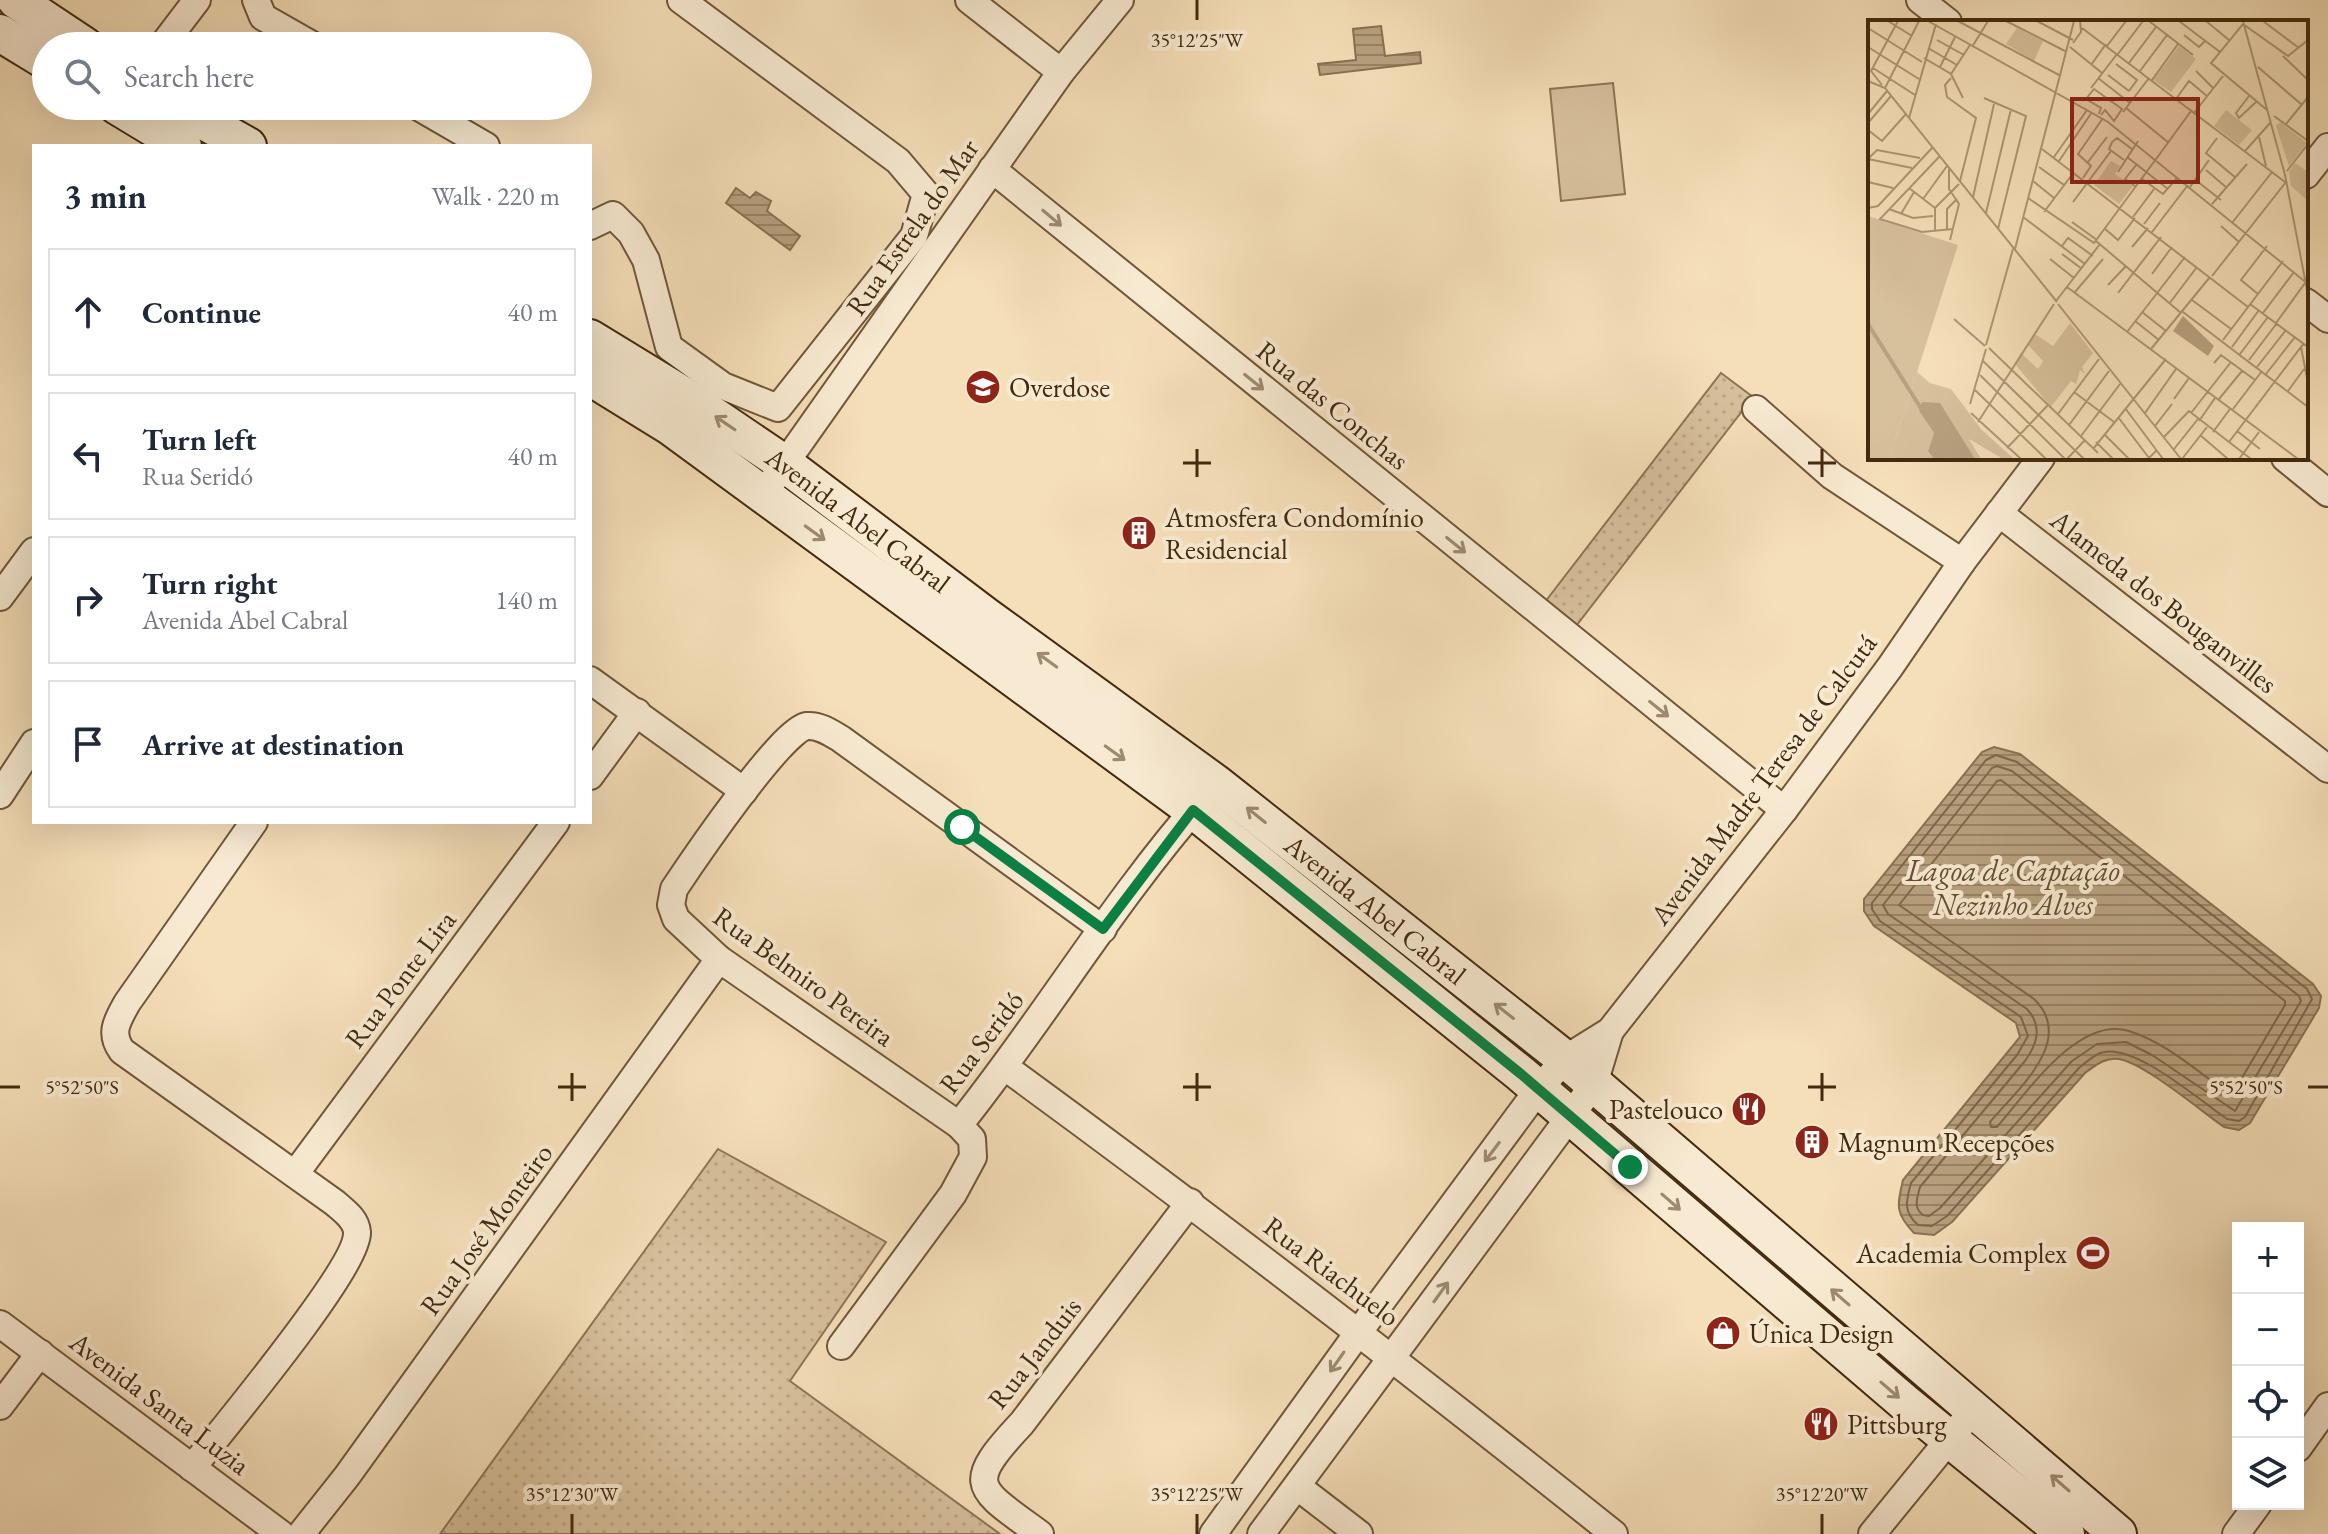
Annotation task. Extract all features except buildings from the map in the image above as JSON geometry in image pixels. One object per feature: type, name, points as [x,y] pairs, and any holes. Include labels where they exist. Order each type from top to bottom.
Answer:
[{"type":"main road","points":[[16,0],[64,32]]},
{"type":"main road","points":[[0,33],[32,52]]},
{"type":"main road","points":[[141,120],[180,144]]},
{"type":"main road","points":[[202,120],[244,144]]},
{"type":"main road","name":"Avenida Abel Cabral","points":[[592,339],[680,393],[785,464],[986,616],[1217,784],[1565,1059],[1962,1425],[2066,1534]]},
{"type":"main road","name":"Avenida Abel Cabral","points":[[592,378],[671,427],[1193,810],[1538,1090],[1904,1402],[1962,1425],[2118,1534]]},
{"type":"street","points":[[256,0],[263,17],[289,32]]},
{"type":"street","points":[[592,225],[613,215],[631,233],[646,260],[669,347],[723,386],[778,408],[914,236],[926,194],[898,161],[681,0]]},
{"type":"street","points":[[969,0],[1061,72]]},
{"type":"street","name":"Rua Estrela do Mar","points":[[763,494],[1061,72],[1120,0]]},
{"type":"street","points":[[1920,0],[1945,20]]},
{"type":"street","points":[[172,32],[192,2]]},
{"type":"street","points":[[441,120],[483,144]]},
{"type":"street","points":[[2308,172],[2328,147]]},
{"type":"street","name":"Rua das Conchas","points":[[992,169],[1784,810]]},
{"type":"street","points":[[2308,304],[2328,319]]},
{"type":"street","points":[[1756,409],[1832,476],[1962,562]]},
{"type":"street","name":"Avenida Madre Teresa de Calcutá","points":[[2004,517],[2040,460]]},
{"type":"street","name":"Avenida Madre Teresa de Calcutá","points":[[1213,1534],[1538,1090],[1565,1059],[1610,1031],[1784,810],[1890,667],[1962,562],[2055,460]]},
{"type":"street","points":[[2287,460],[2328,493]]},
{"type":"street","name":"Alameda dos Bouganvilles","points":[[2004,517],[2328,769]]},
{"type":"street","points":[[0,597],[32,554]]},
{"type":"street","points":[[592,681],[744,791]]},
{"type":"street","points":[[592,773],[637,712]]},
{"type":"street","name":"Rua Belmiro Pereira","points":[[959,1125],[719,959],[676,919],[671,896],[679,880],[744,791],[790,734],[805,726],[823,728],[1103,929]]},
{"type":"street","points":[[0,795],[32,746]]},
{"type":"street","name":"Rua Seridó","points":[[841,1346],[967,1171],[973,1157],[972,1139],[959,1125],[1193,810],[1217,784]]},
{"type":"street","points":[[192,1468],[330,1290],[356,1244],[355,1223],[348,1214],[122,1051],[115,1042],[115,1024],[152,963],[253,824]]},
{"type":"street","name":"Rua Ponte Lira","points":[[295,1174],[555,824]]},
{"type":"street","name":"Rua José Monteiro","points":[[301,1534],[347,1476],[719,959]]},
{"type":"street","name":"Avenida Madre Teresa de Calcutá","points":[[1261,1534],[1594,1084],[1610,1031]]},
{"type":"street","name":"Rua Riachuelo","points":[[1005,1067],[1190,1202],[1614,1534]]},
{"type":"street","name":"Rua Janduis","points":[[1040,1534],[995,1501],[984,1486],[985,1468],[1190,1202]]},
{"type":"street","name":"Avenida Santa Luzia","points":[[0,1324],[281,1534]]},
{"type":"street","points":[[0,1406],[40,1353]]},
{"type":"street","points":[[2304,1440],[2328,1406]]},
{"type":"street","points":[[1872,1534],[1962,1425]]},
{"type":"street","points":[[1298,1487],[1359,1534]]},
{"type":"street","points":[[2236,1534],[2254,1510]]},
{"type":"shaded area","points":[[1613,83],[1625,194],[1561,201],[1550,89]]},
{"type":"shaded area","points":[[1721,373],[1753,397],[1576,626],[1545,602]]},
{"type":"shaded area","points":[[718,1149],[886,1242],[790,1381],[1000,1534],[440,1534]]},
{"type":"water","points":[[1381,26],[1385,56],[1420,52],[1421,63],[1320,75],[1318,64],[1356,60],[1353,29]]},
{"type":"water","points":[[736,188],[750,198],[756,192],[771,201],[767,211],[800,236],[790,250],[726,203]]},
{"type":"water","name":"Lagoa de Captação Nezinho Alves","points":[[1994,747],[2020,754],[2313,984],[2321,996],[2319,1008],[2250,1123],[2239,1130],[2224,1127],[2172,1088],[2130,1062],[2105,1060],[2085,1073],[1952,1222],[1934,1235],[1914,1233],[1903,1220],[1899,1209],[1903,1180],[2020,1037],[2016,1023],[1874,926],[1864,911],[1864,899],[1982,752]]},
{"type":"place","name":"Overdose","points":[[983,387]]},
{"type":"place","name":"Atmosfera Condomínio Residencial","points":[[1139,533]]},
{"type":"place","name":"Pastelouco","points":[[1749,1109]]},
{"type":"place","name":"Magnum Recepções","points":[[1812,1142]]},
{"type":"place","name":"Academia Complex","points":[[2093,1253]]},
{"type":"place","name":"Única Design","points":[[1723,1333]]},
{"type":"place","name":"Pittsburg","points":[[1821,1424]]},
{"type":"route","points":[[962,827],[1103,929],[1193,810],[1521,1074],[1630,1167]]}]
